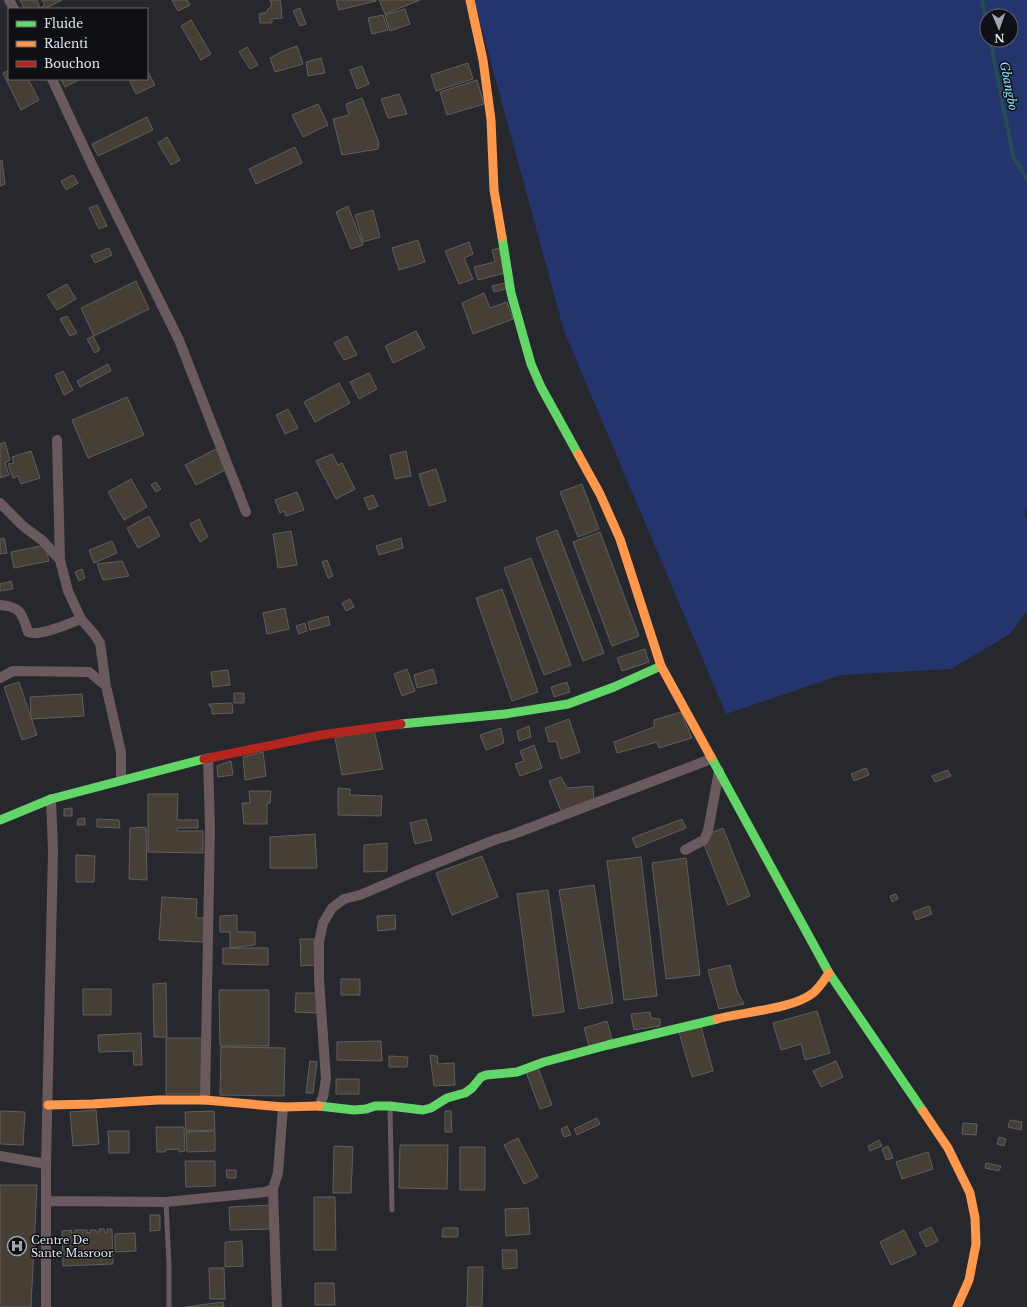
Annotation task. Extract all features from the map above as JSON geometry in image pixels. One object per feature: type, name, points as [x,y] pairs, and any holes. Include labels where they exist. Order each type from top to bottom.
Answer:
[{"type":"street","points":[[470,0],[483,60],[491,120],[494,190],[497,212],[511,293],[531,364],[541,387],[600,494],[620,538],[661,666],[829,973],[948,1148],[970,1193],[975,1218],[976,1244],[969,1280],[958,1307]]},
{"type":"street","points":[[52,80],[93,167],[179,340],[246,512]]},
{"type":"street","points":[[57,440],[60,560],[68,592],[81,619],[100,643],[106,686],[120,752],[122,780]]},
{"type":"street","points":[[0,503],[23,526],[43,542],[60,560]]},
{"type":"street","points":[[0,605],[15,607],[22,612],[28,632],[32,634],[40,633],[81,619]]},
{"type":"street","points":[[0,820],[51,799],[208,758],[321,735],[413,722],[505,714],[568,704],[614,687],[661,666]]},
{"type":"street","points":[[0,678],[13,671],[89,672],[106,686]]},
{"type":"street","points":[[205,1100],[210,827],[208,758]]},
{"type":"street","points":[[320,1106],[324,1096],[326,1080],[319,979],[319,942],[324,923],[332,908],[344,900],[360,895],[472,849],[711,759]]},
{"type":"street","points":[[685,850],[704,840],[708,831],[719,772]]},
{"type":"street","points":[[46,1307],[46,1164],[53,850],[51,799]]},
{"type":"street","points":[[48,1105],[205,1100],[282,1107],[320,1106],[354,1110],[366,1109],[375,1106],[390,1106],[423,1110],[431,1108],[447,1098],[465,1093],[472,1088],[481,1077],[486,1075],[517,1072],[544,1062],[608,1045],[733,1015],[783,1006],[813,993],[829,973]]},
{"type":"street","points":[[277,1307],[273,1189],[278,1174],[282,1107]]},
{"type":"street","points":[[0,1156],[46,1164]]},
{"type":"street","points":[[46,1201],[166,1202],[265,1192],[273,1189]]},
{"type":"lane","points":[[390,1106],[392,1210]]},
{"type":"lane","points":[[166,1202],[169,1307]]},
{"type":"shaded area","points":[[474,0],[1027,0],[1027,507],[1025,514],[1027,518],[1027,611],[1010,634],[951,669],[841,675],[726,714],[564,331]]},
{"type":"building","points":[[20,0],[37,0],[40,8],[24,8]]},
{"type":"building","points":[[42,0],[62,0],[46,8],[40,8],[45,5]]},
{"type":"building","points":[[172,0],[187,0],[190,5],[178,11]]},
{"type":"building","points":[[270,0],[280,0],[282,18],[272,19],[272,23],[260,23],[259,14],[267,12],[272,6]]},
{"type":"building","points":[[336,0],[376,0],[376,1],[339,10]]},
{"type":"building","points":[[379,0],[420,0],[385,14]]},
{"type":"building","points":[[300,8],[306,24],[300,26],[293,11]]},
{"type":"building","points":[[405,9],[410,24],[390,31],[385,15]]},
{"type":"building","points":[[383,15],[388,30],[372,34],[368,18]]},
{"type":"building","points":[[191,20],[211,54],[201,60],[181,26]]},
{"type":"building","points":[[297,46],[303,64],[275,72],[270,58]]},
{"type":"building","points":[[247,47],[258,65],[250,69],[239,52]]},
{"type":"building","points":[[321,58],[325,73],[308,76],[306,62]]},
{"type":"building","points":[[468,63],[473,79],[436,91],[431,75]]},
{"type":"building","points":[[362,66],[369,84],[357,89],[350,70]]},
{"type":"building","points":[[8,70],[8,80],[29,80],[39,100],[21,110],[3,73]]},
{"type":"building","points":[[148,72],[155,85],[136,94],[129,80],[148,80]]},
{"type":"building","points":[[62,80],[79,80],[65,87]]},
{"type":"building","points":[[477,80],[484,104],[447,115],[440,92]]},
{"type":"building","points":[[399,94],[407,114],[388,118],[381,99]]},
{"type":"building","points":[[362,98],[379,143],[378,149],[342,155],[333,119],[349,115],[346,104]]},
{"type":"building","points":[[318,104],[328,125],[303,137],[292,115]]},
{"type":"building","points":[[147,117],[153,130],[98,156],[92,144]]},
{"type":"building","points":[[167,137],[180,160],[171,165],[158,143]]},
{"type":"building","points":[[295,147],[302,163],[256,184],[249,169]]},
{"type":"building","points":[[2,160],[5,184],[0,186],[0,161]]},
{"type":"building","points":[[73,175],[78,183],[66,190],[61,181]]},
{"type":"building","points":[[97,205],[107,226],[99,229],[89,208]]},
{"type":"building","points":[[348,206],[363,245],[351,249],[336,212]]},
{"type":"building","points":[[373,210],[380,237],[363,242],[355,215]]},
{"type":"building","points":[[418,240],[425,262],[399,270],[392,248]]},
{"type":"building","points":[[469,242],[473,254],[464,258],[473,279],[459,284],[445,251]]},
{"type":"building","points":[[109,248],[112,255],[95,263],[91,255]]},
{"type":"building","points":[[499,248],[505,273],[478,280],[474,267],[495,262],[492,250]]},
{"type":"building","points":[[136,281],[149,309],[94,336],[81,308]]},
{"type":"building","points":[[505,283],[506,289],[494,292],[492,286]]},
{"type":"building","points":[[67,284],[76,299],[57,310],[47,295]]},
{"type":"building","points":[[484,293],[490,308],[507,302],[513,319],[473,334],[462,303]]},
{"type":"building","points":[[67,316],[77,333],[70,336],[60,319]]},
{"type":"building","points":[[416,331],[425,348],[393,363],[385,346]]},
{"type":"building","points":[[93,336],[100,350],[95,353],[87,339]]},
{"type":"building","points":[[347,336],[357,355],[344,360],[334,343]]},
{"type":"building","points":[[108,364],[111,371],[80,387],[77,381]]},
{"type":"building","points":[[63,371],[73,390],[64,395],[55,375]]},
{"type":"building","points":[[369,373],[377,389],[359,399],[350,382]]},
{"type":"building","points":[[339,383],[350,403],[315,422],[304,402]]},
{"type":"building","points":[[127,397],[144,435],[88,458],[72,420]]},
{"type":"building","points":[[288,409],[298,428],[285,434],[276,415]]},
{"type":"building","points":[[5,442],[10,460],[5,463],[9,475],[0,478],[0,444]]},
{"type":"building","points":[[216,449],[227,469],[196,485],[185,465]]},
{"type":"building","points":[[31,451],[40,478],[21,484],[18,476],[13,478],[8,464],[14,463],[12,457]]},
{"type":"building","points":[[406,451],[411,476],[395,479],[390,455]]},
{"type":"building","points":[[332,454],[338,465],[342,463],[355,489],[336,499],[316,461]]},
{"type":"building","points":[[436,469],[446,501],[429,506],[419,474]]},
{"type":"building","points":[[131,479],[147,507],[124,520],[108,492]]},
{"type":"building","points":[[156,482],[161,489],[156,492],[151,485]]},
{"type":"building","points":[[582,484],[599,529],[578,537],[560,492]]},
{"type":"building","points":[[297,492],[304,510],[286,516],[284,511],[280,513],[275,500]]},
{"type":"building","points":[[373,495],[378,506],[369,510],[364,498]]},
{"type":"building","points":[[149,516],[160,536],[138,548],[127,528]]},
{"type":"building","points":[[199,519],[208,537],[200,542],[190,524]]},
{"type":"building","points":[[557,530],[604,653],[583,661],[536,538]]},
{"type":"building","points":[[291,531],[297,565],[278,568],[273,534]]},
{"type":"building","points":[[600,532],[639,636],[612,646],[573,542]]},
{"type":"building","points":[[4,538],[7,553],[0,554],[0,539]]},
{"type":"building","points":[[401,538],[403,548],[379,555],[376,546]]},
{"type":"building","points":[[112,541],[117,553],[94,563],[89,550]]},
{"type":"building","points":[[45,545],[49,561],[14,568],[11,552]]},
{"type":"building","points":[[531,558],[571,665],[544,675],[504,568]]},
{"type":"building","points":[[327,560],[333,576],[328,578],[322,562]]},
{"type":"building","points":[[122,561],[129,576],[103,580],[97,564]]},
{"type":"building","points":[[82,569],[85,578],[79,581],[75,572]]},
{"type":"building","points":[[11,581],[13,589],[0,591],[0,584]]},
{"type":"building","points":[[502,589],[538,692],[512,701],[476,598]]},
{"type":"building","points":[[350,599],[354,607],[346,611],[342,603]]},
{"type":"building","points":[[285,608],[289,629],[267,634],[263,613]]},
{"type":"building","points":[[328,616],[330,625],[310,630],[308,622]]},
{"type":"building","points":[[305,623],[307,631],[299,634],[296,626]]},
{"type":"building","points":[[645,649],[649,662],[622,671],[617,658]]},
{"type":"building","points":[[407,669],[415,691],[402,696],[394,674]]},
{"type":"building","points":[[433,669],[437,683],[417,688],[414,675]]},
{"type":"building","points":[[228,670],[230,685],[213,687],[211,672]]},
{"type":"building","points":[[19,682],[37,735],[22,740],[4,687]]},
{"type":"building","points":[[567,682],[570,692],[554,697],[551,687]]},
{"type":"building","points":[[234,693],[244,693],[244,703],[234,703]]},
{"type":"building","points":[[82,694],[84,716],[31,719],[30,697]]},
{"type":"building","points":[[232,703],[233,713],[212,714],[212,707],[210,707],[209,704]]},
{"type":"building","points":[[681,712],[692,738],[659,748],[657,742],[617,753],[614,742],[654,727],[654,720]]},
{"type":"building","points":[[569,719],[580,752],[561,759],[556,741],[549,742],[545,728]]},
{"type":"building","points":[[529,726],[531,737],[519,741],[517,731]]},
{"type":"building","points":[[501,728],[504,743],[486,750],[480,735]]},
{"type":"building","points":[[374,730],[383,769],[342,775],[335,738]]},
{"type":"building","points":[[534,745],[542,768],[520,776],[515,764],[524,761],[520,751]]},
{"type":"building","points":[[263,752],[266,776],[245,780],[243,757]]},
{"type":"building","points":[[231,761],[233,775],[218,777],[217,766]]},
{"type":"building","points":[[866,768],[869,775],[854,781],[851,774]]},
{"type":"building","points":[[948,770],[951,776],[935,782],[932,776]]},
{"type":"building","points":[[561,777],[567,788],[593,786],[594,799],[561,811],[549,781]]},
{"type":"building","points":[[338,788],[350,789],[350,795],[382,796],[381,816],[338,815]]},
{"type":"building","points":[[249,791],[271,791],[270,803],[267,804],[267,824],[244,824],[242,803],[250,803]]},
{"type":"building","points":[[148,794],[178,794],[177,820],[198,820],[198,828],[177,828],[177,831],[203,831],[203,853],[148,852]]},
{"type":"building","points":[[72,808],[72,816],[64,816],[64,809]]},
{"type":"building","points":[[85,818],[85,825],[77,825],[78,819]]},
{"type":"building","points":[[97,819],[119,820],[120,828],[97,827]]},
{"type":"building","points":[[426,819],[432,840],[415,844],[410,823]]},
{"type":"building","points":[[682,819],[686,828],[636,848],[632,838]]},
{"type":"building","points":[[146,827],[147,880],[129,879],[130,828]]},
{"type":"building","points":[[723,828],[750,896],[728,905],[701,837]]},
{"type":"building","points":[[315,834],[317,868],[270,868],[270,837]]},
{"type":"building","points":[[387,843],[387,871],[364,872],[364,845]]},
{"type":"building","points":[[76,855],[95,856],[94,882],[76,882]]},
{"type":"building","points":[[482,856],[498,897],[452,915],[436,873]]},
{"type":"building","points":[[641,857],[657,996],[624,1000],[607,861]]},
{"type":"building","points":[[686,858],[700,975],[666,979],[652,863]]},
{"type":"building","points":[[594,885],[613,1003],[579,1009],[559,890]]},
{"type":"building","points":[[548,890],[564,1012],[533,1016],[517,894]]},
{"type":"building","points":[[896,894],[898,899],[892,902],[890,896]]},
{"type":"building","points":[[162,897],[197,899],[196,918],[204,918],[203,942],[159,940]]},
{"type":"building","points":[[929,906],[932,914],[916,920],[913,912]]},
{"type":"building","points":[[237,915],[237,932],[255,932],[255,945],[230,948],[230,932],[220,932],[220,916]]},
{"type":"building","points":[[395,915],[396,929],[378,931],[377,916]]},
{"type":"building","points":[[300,939],[314,939],[315,965],[301,966]]},
{"type":"building","points":[[223,948],[268,948],[268,965],[223,964]]},
{"type":"building","points":[[730,965],[737,991],[744,1004],[719,1009],[708,970]]},
{"type":"building","points":[[341,979],[360,979],[360,995],[341,995]]},
{"type":"building","points":[[166,983],[167,1037],[154,1037],[153,984]]},
{"type":"building","points":[[83,989],[111,989],[111,1015],[83,1015]]},
{"type":"building","points":[[219,990],[269,990],[269,1046],[220,1046]]},
{"type":"building","points":[[296,993],[316,993],[317,1013],[295,1012]]},
{"type":"building","points":[[817,1011],[830,1053],[805,1060],[801,1044],[781,1050],[773,1023]]},
{"type":"building","points":[[650,1012],[651,1018],[660,1019],[660,1026],[634,1030],[631,1014]]},
{"type":"building","points":[[607,1021],[612,1040],[589,1046],[584,1028]]},
{"type":"building","points":[[701,1026],[713,1071],[692,1077],[679,1032]]},
{"type":"building","points":[[141,1033],[142,1065],[134,1065],[133,1051],[99,1052],[98,1035]]},
{"type":"building","points":[[166,1038],[202,1038],[202,1094],[166,1094]]},
{"type":"building","points":[[381,1041],[382,1061],[337,1060],[337,1042]]},
{"type":"building","points":[[221,1047],[285,1048],[284,1096],[220,1095]]},
{"type":"building","points":[[430,1055],[437,1056],[438,1064],[454,1063],[455,1085],[434,1086]]},
{"type":"building","points":[[389,1056],[408,1057],[407,1067],[389,1067]]},
{"type":"building","points":[[310,1061],[317,1062],[313,1093],[306,1093]]},
{"type":"building","points":[[836,1061],[843,1077],[821,1087],[813,1071]]},
{"type":"building","points":[[538,1068],[552,1105],[540,1109],[526,1072]]},
{"type":"building","points":[[336,1079],[359,1079],[359,1094],[336,1094]]},
{"type":"building","points":[[96,1110],[99,1144],[73,1146],[70,1112]]},
{"type":"building","points":[[0,1111],[25,1112],[23,1145],[0,1144]]},
{"type":"building","points":[[214,1111],[215,1130],[186,1131],[185,1112]]},
{"type":"building","points":[[445,1111],[451,1111],[452,1132],[445,1132]]},
{"type":"building","points":[[597,1118],[600,1124],[577,1135],[574,1129]]},
{"type":"building","points":[[1010,1120],[1022,1122],[1021,1130],[1008,1127]]},
{"type":"building","points":[[963,1123],[977,1124],[976,1135],[962,1134]]},
{"type":"building","points":[[567,1126],[571,1135],[564,1137],[561,1129]]},
{"type":"building","points":[[156,1127],[184,1127],[185,1151],[179,1152],[179,1149],[157,1152]]},
{"type":"building","points":[[108,1131],[129,1131],[129,1153],[109,1153]]},
{"type":"building","points":[[215,1131],[215,1151],[187,1152],[186,1132]]},
{"type":"building","points":[[999,1137],[1006,1139],[1004,1146],[997,1144]]},
{"type":"building","points":[[518,1138],[538,1177],[524,1184],[504,1145]]},
{"type":"building","points":[[879,1140],[882,1146],[870,1151],[868,1146]]},
{"type":"building","points":[[400,1145],[448,1145],[447,1189],[399,1188]]},
{"type":"building","points":[[334,1146],[353,1147],[351,1193],[333,1193]]},
{"type":"building","points":[[888,1146],[893,1158],[886,1160],[882,1149]]},
{"type":"building","points":[[460,1147],[485,1147],[485,1190],[460,1190]]},
{"type":"building","points":[[928,1152],[933,1169],[902,1179],[896,1162]]},
{"type":"building","points":[[185,1161],[215,1161],[215,1186],[186,1187]]},
{"type":"building","points":[[986,1163],[1001,1166],[999,1171],[985,1168]]},
{"type":"building","points":[[226,1170],[236,1170],[236,1178],[227,1178]]},
{"type":"building","name":"Centre De Sante Masroor","points":[[0,1185],[37,1185],[31,1307],[0,1307]]},
{"type":"building","points":[[314,1197],[335,1197],[336,1250],[314,1250]]},
{"type":"building","points":[[273,1205],[274,1229],[230,1230],[229,1207]]},
{"type":"building","points":[[528,1208],[530,1234],[506,1236],[505,1209]]},
{"type":"building","points":[[150,1215],[160,1215],[160,1230],[150,1231]]},
{"type":"building","points":[[931,1227],[938,1241],[926,1247],[919,1233]]},
{"type":"building","points":[[443,1228],[458,1228],[458,1237],[442,1237]]},
{"type":"building","points":[[99,1229],[104,1229],[105,1233],[107,1233],[107,1229],[112,1229],[113,1264],[63,1266],[62,1231],[72,1230],[71,1233],[75,1233],[75,1230],[87,1230],[87,1233],[91,1232],[90,1230],[96,1230],[96,1232],[99,1232]]},
{"type":"building","points":[[904,1230],[916,1254],[891,1265],[880,1242]]},
{"type":"building","points":[[135,1233],[136,1251],[115,1252],[115,1234]]},
{"type":"building","points":[[242,1241],[243,1266],[225,1267],[225,1242]]},
{"type":"building","points":[[502,1250],[517,1250],[517,1268],[503,1269]]},
{"type":"building","points":[[468,1267],[483,1267],[482,1307],[467,1307]]},
{"type":"building","points":[[209,1268],[224,1268],[225,1299],[210,1299]]},
{"type":"building","points":[[315,1283],[334,1283],[335,1305],[315,1305]]},
{"type":"building","points":[[223,1302],[224,1307],[185,1307]]},
{"type":"waterway","name":"Gbangbo","points":[[982,0],[984,8]]},
{"type":"waterway","name":"Gbangbo","points":[[992,48],[1013,156],[1027,179]]},
{"type":"traffic: fast","points":[[502,237],[511,293],[531,364],[541,387],[578,454]]},
{"type":"traffic: fast","points":[[401,724],[505,714],[568,704],[614,687],[661,666]]},
{"type":"traffic: fast","points":[[711,757],[829,973],[923,1111]]},
{"type":"traffic: fast","points":[[0,820],[51,799],[204,759]]},
{"type":"traffic: fast","points":[[319,1106],[354,1110],[366,1109],[375,1106],[390,1106],[423,1110],[431,1108],[447,1098],[465,1093],[472,1088],[481,1077],[486,1075],[517,1072],[544,1062],[608,1045],[717,1019]]},
{"type":"traffic: slow","points":[[470,0],[483,60],[491,120],[494,190],[502,237]]},
{"type":"traffic: slow","points":[[578,454],[600,494],[620,539],[661,666],[711,757]]},
{"type":"traffic: slow","points":[[717,1019],[793,1003],[813,993],[829,973]]},
{"type":"traffic: slow","points":[[48,1105],[158,1100],[205,1100],[283,1107],[319,1106]]},
{"type":"traffic: slow","points":[[923,1111],[948,1148],[970,1193],[975,1218],[976,1244],[969,1280],[957,1307]]},
{"type":"traffic: jam","points":[[204,759],[321,735],[401,724]]},
{"type":"place","name":"Centre De Sante Masroor","points":[[17,1246]]}]
